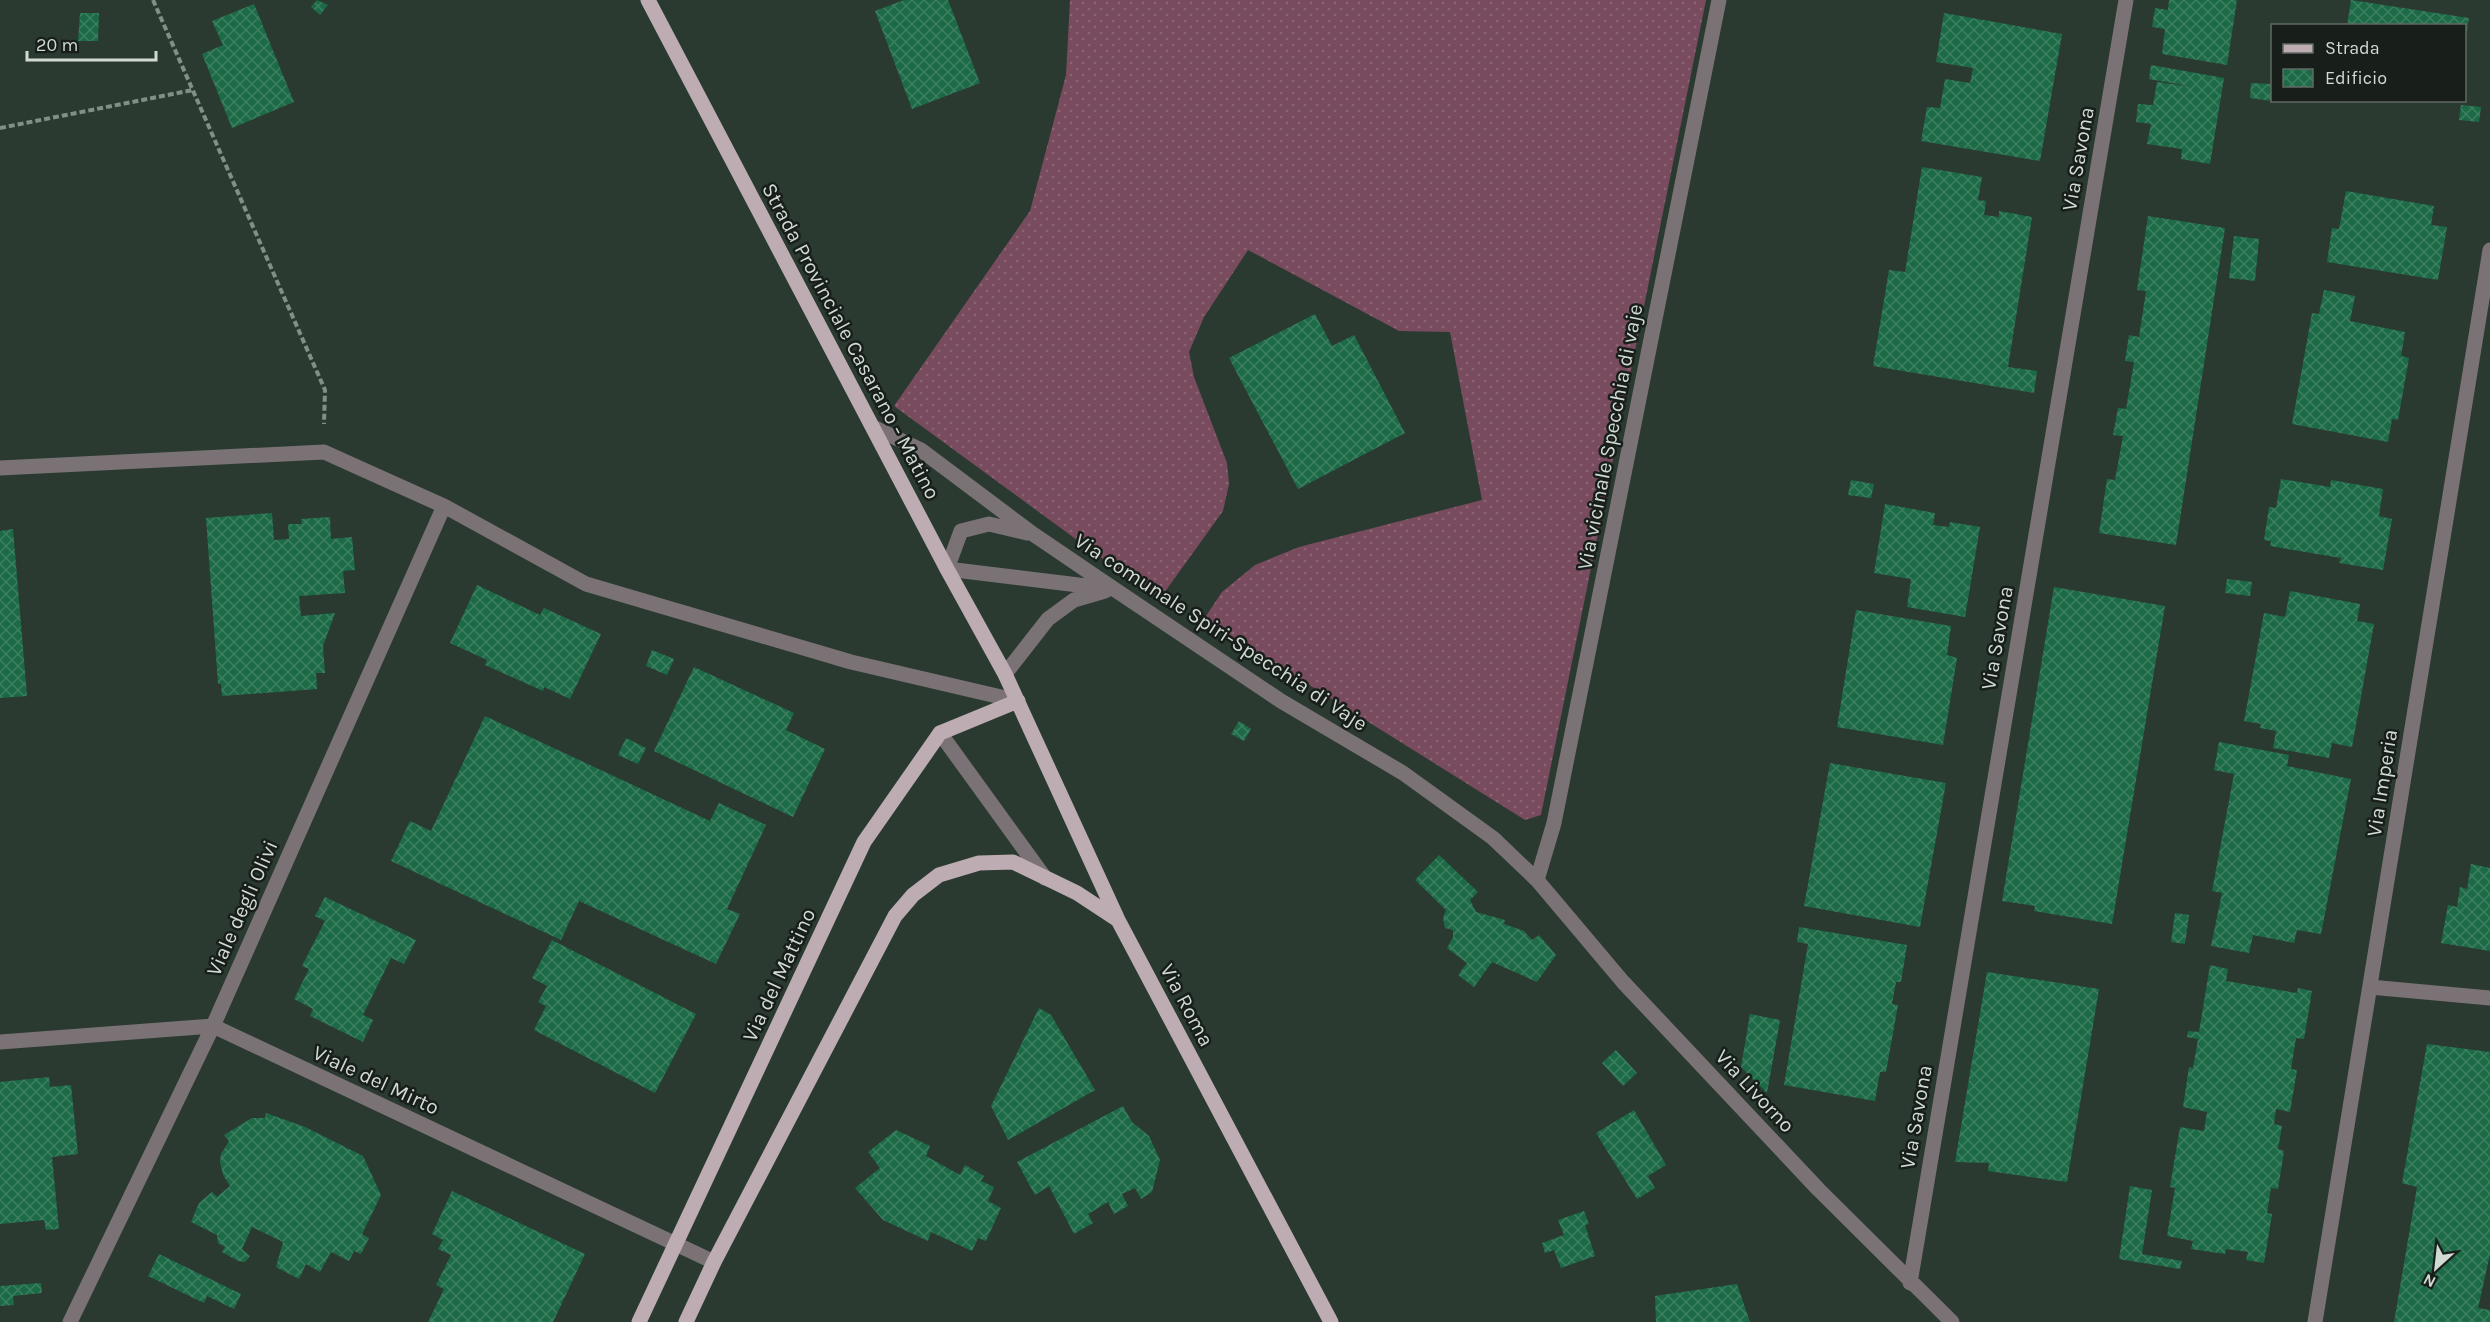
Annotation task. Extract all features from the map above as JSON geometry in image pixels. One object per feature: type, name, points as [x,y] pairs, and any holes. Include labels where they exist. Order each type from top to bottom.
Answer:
[{"type":"main road","name":"Strada Provinciale Casarano - Matino","points":[[648,0],[1018,701]]},
{"type":"main road","points":[[940,733],[1018,701]]},
{"type":"main road","name":"Via Roma","points":[[1018,701],[1118,920],[1331,1322]]},
{"type":"main road","name":"Via del Mattino","points":[[639,1322],[864,842],[940,733]]},
{"type":"main road","points":[[686,1322],[714,1262],[895,916],[913,895],[939,876],[979,863],[1013,862],[1077,893],[1118,920]]},
{"type":"street","name":"Via vicinale Specchia di vaje","points":[[1537,880],[1554,823],[1719,0]]},
{"type":"street","name":"Via Savona","points":[[1910,1283],[2126,0]]},
{"type":"street","name":"Via Imperia","points":[[2315,1322],[2490,250]]},
{"type":"street","name":"Via comunale Spiri-Specchia di Vaje","points":[[875,428],[921,450],[1033,534],[1281,701],[1403,773],[1493,838],[1537,880]]},
{"type":"street","points":[[0,468],[324,452],[444,506],[586,584],[851,662],[1018,701]]},
{"type":"street","name":"Viale degli Olivi","points":[[70,1322],[213,1026],[444,506]]},
{"type":"street","points":[[1033,534],[989,524],[961,531],[947,569],[1114,589]]},
{"type":"street","points":[[1005,674],[1048,619],[1074,600],[1114,589]]},
{"type":"street","points":[[940,733],[1045,878]]},
{"type":"street","name":"Via Livorno","points":[[1537,880],[1623,982],[1910,1283],[1952,1322]]},
{"type":"street","points":[[2370,987],[2490,998]]},
{"type":"street","name":"Viale del Mirto","points":[[0,1042],[213,1026],[714,1262]]},
{"type":"path","points":[[153,0],[325,390],[324,452]]},
{"type":"path","points":[[0,128],[193,90]]},
{"type":"shaded area","points":[[1070,0],[1706,0],[1541,815],[1525,820],[1204,619],[1222,592],[1255,565],[1299,547],[1482,500],[1450,332],[1399,331],[1248,250],[1204,317],[1189,352],[1194,377],[1227,463],[1229,484],[1223,511],[1159,600],[894,406],[1030,211],[1066,75]]},
{"type":"building","points":[[317,0],[328,5],[320,15],[311,7]]},
{"type":"building","points":[[904,0],[948,0],[980,83],[912,109],[875,11]]},
{"type":"building","points":[[2169,0],[2237,0],[2227,65],[2162,54],[2165,29],[2152,27],[2155,8],[2168,10]]},
{"type":"building","points":[[2351,0],[2469,18],[2466,36],[2466,24],[2347,24]]},
{"type":"building","points":[[254,4],[294,102],[232,128],[202,54],[223,45],[212,21]]},
{"type":"building","points":[[80,13],[99,13],[98,41],[78,41]]},
{"type":"building","points":[[1944,13],[2062,34],[2040,161],[1921,141],[1927,107],[1940,108],[1945,79],[1970,83],[1973,68],[1936,62]]},
{"type":"building","points":[[2151,65],[2224,78],[2210,164],[2181,159],[2182,149],[2147,144],[2151,124],[2136,122],[2138,104],[2153,105],[2157,82],[2194,87],[2149,79]]},
{"type":"building","points":[[2251,83],[2271,84],[2271,101],[2250,98]]},
{"type":"building","points":[[2461,105],[2481,107],[2479,122],[2459,120]]},
{"type":"building","points":[[1922,167],[1982,177],[1978,200],[1986,201],[1984,215],[1999,217],[1999,211],[2032,217],[2008,367],[2037,371],[2034,393],[1873,366],[1889,270],[1905,272]]},
{"type":"building","points":[[2346,191],[2434,206],[2431,225],[2447,227],[2438,280],[2327,262],[2332,228],[2339,229]]},
{"type":"building","points":[[2148,216],[2225,228],[2176,545],[2099,533],[2107,479],[2115,480],[2123,436],[2113,435],[2118,408],[2126,409],[2134,362],[2125,361],[2129,335],[2139,337],[2146,291],[2137,290]]},
{"type":"building","points":[[2234,236],[2259,239],[2255,281],[2229,278]]},
{"type":"building","points":[[2324,290],[2355,296],[2350,321],[2405,332],[2401,356],[2409,358],[2398,420],[2392,419],[2388,442],[2292,424],[2312,313],[2319,314]]},
{"type":"building","points":[[1315,314],[1332,346],[1354,335],[1405,433],[1298,489],[1229,358]]},
{"type":"building","points":[[2281,479],[2330,487],[2331,480],[2383,489],[2379,516],[2392,519],[2383,570],[2339,563],[2341,558],[2270,546],[2271,541],[2264,540],[2269,507],[2276,508]]},
{"type":"building","points":[[1851,480],[1874,484],[1871,498],[1848,495]]},
{"type":"building","points":[[1885,504],[1935,513],[1933,525],[1949,527],[1950,522],[1980,527],[1965,617],[1907,607],[1911,579],[1874,573]]},
{"type":"building","points":[[272,513],[274,540],[289,539],[288,524],[302,524],[301,519],[330,517],[331,539],[352,537],[355,570],[343,571],[345,593],[299,596],[301,616],[335,613],[323,646],[325,673],[316,673],[317,689],[222,696],[221,684],[218,684],[206,518]]},
{"type":"building","points":[[13,529],[27,696],[0,698],[0,531]]},
{"type":"building","points":[[2227,579],[2252,582],[2250,596],[2225,593]]},
{"type":"building","points":[[477,585],[540,615],[544,608],[601,634],[570,699],[544,687],[543,691],[485,665],[487,660],[450,643]]},
{"type":"building","points":[[2054,587],[2165,606],[2112,924],[2034,911],[2035,906],[2002,901]]},
{"type":"building","points":[[2290,591],[2360,604],[2357,621],[2374,624],[2352,747],[2332,743],[2329,758],[2273,748],[2276,731],[2260,728],[2261,724],[2244,721],[2264,613],[2285,617]]},
{"type":"building","points":[[1856,610],[1951,626],[1947,655],[1957,658],[1943,745],[1837,727]]},
{"type":"building","points":[[652,650],[674,659],[667,675],[646,666]]},
{"type":"building","points":[[694,667],[794,713],[786,730],[825,749],[793,817],[654,751]]},
{"type":"building","points":[[485,716],[710,821],[719,803],[766,825],[727,909],[740,914],[716,964],[579,901],[561,940],[391,861],[410,821],[431,831]]},
{"type":"building","points":[[1239,721],[1251,729],[1244,741],[1231,734]]},
{"type":"building","points":[[626,738],[646,748],[638,764],[618,755]]},
{"type":"building","points":[[2219,742],[2289,755],[2287,766],[2351,779],[2321,934],[2297,930],[2294,943],[2253,935],[2249,953],[2211,946],[2222,893],[2212,891],[2234,774],[2214,770]]},
{"type":"building","points":[[1830,763],[1946,783],[1920,927],[1804,906]]},
{"type":"building","points":[[1439,855],[1478,892],[1470,900],[1476,912],[1505,920],[1504,924],[1524,931],[1532,940],[1539,935],[1556,955],[1537,982],[1492,962],[1474,987],[1458,975],[1467,963],[1447,948],[1453,937],[1453,930],[1445,928],[1443,918],[1446,910],[1415,880]]},
{"type":"building","points":[[2471,864],[2490,868],[2490,951],[2441,943],[2448,905],[2457,907],[2460,887],[2467,889]]},
{"type":"building","points":[[325,897],[416,940],[404,964],[391,958],[363,1015],[373,1020],[363,1042],[310,1016],[313,1009],[294,999],[309,969],[302,966],[325,921],[315,916]]},
{"type":"building","points":[[2175,913],[2189,915],[2185,944],[2171,942]]},
{"type":"building","points":[[1799,927],[1907,945],[1901,982],[1896,982],[1892,1004],[1898,1005],[1886,1072],[1880,1072],[1875,1101],[1784,1085],[1808,944],[1797,942]]},
{"type":"building","points":[[552,940],[696,1014],[655,1093],[534,1030],[546,1006],[538,1002],[547,986],[532,978]]},
{"type":"building","points":[[2210,965],[2228,969],[2226,981],[2297,993],[2298,988],[2312,991],[2304,1039],[2296,1038],[2291,1069],[2297,1070],[2290,1112],[2276,1109],[2274,1124],[2282,1126],[2278,1149],[2284,1151],[2278,1189],[2271,1188],[2267,1213],[2272,1214],[2264,1263],[2246,1260],[2248,1252],[2226,1249],[2225,1254],[2191,1249],[2193,1241],[2167,1236],[2175,1188],[2170,1187],[2180,1127],[2204,1131],[2207,1112],[2183,1107],[2189,1067],[2193,1068],[2198,1039],[2187,1037],[2188,1031],[2199,1032]]},
{"type":"building","points":[[1987,972],[2099,989],[2067,1182],[1988,1171],[1989,1163],[1955,1162]]},
{"type":"building","points":[[1039,1008],[1051,1015],[1095,1090],[1008,1140],[991,1106]]},
{"type":"building","points":[[1750,1014],[1780,1020],[1767,1093],[1741,1067]]},
{"type":"building","points":[[2427,1044],[2490,1052],[2490,1254],[2478,1308],[2490,1310],[2490,1322],[2394,1322],[2417,1187],[2402,1183]]},
{"type":"building","points":[[1616,1050],[1637,1073],[1623,1086],[1602,1063]]},
{"type":"building","points":[[49,1077],[50,1087],[71,1085],[78,1154],[52,1157],[59,1229],[46,1230],[44,1220],[0,1224],[0,1082]]},
{"type":"building","points":[[1123,1106],[1132,1122],[1149,1136],[1160,1160],[1152,1192],[1141,1199],[1135,1188],[1122,1194],[1128,1206],[1114,1214],[1108,1202],[1088,1214],[1093,1223],[1074,1234],[1049,1186],[1035,1195],[1017,1162]]},
{"type":"building","points":[[1634,1110],[1666,1165],[1648,1176],[1655,1188],[1637,1199],[1596,1133]]},
{"type":"building","points":[[266,1113],[305,1127],[363,1156],[381,1195],[362,1234],[369,1238],[361,1254],[354,1251],[349,1261],[331,1252],[320,1272],[306,1264],[299,1279],[276,1267],[283,1242],[252,1227],[242,1249],[250,1256],[245,1262],[238,1261],[222,1252],[225,1247],[218,1243],[217,1235],[191,1222],[199,1203],[212,1192],[217,1197],[230,1186],[223,1175],[220,1162],[221,1154],[229,1141],[224,1135],[252,1118],[265,1118]]},
{"type":"building","points":[[896,1130],[930,1146],[926,1156],[960,1175],[965,1165],[984,1176],[981,1181],[994,1187],[988,1201],[1001,1208],[986,1241],[978,1238],[972,1251],[931,1232],[928,1241],[883,1220],[855,1188],[880,1168],[868,1152]]},
{"type":"building","points":[[2130,1186],[2152,1190],[2142,1254],[2182,1261],[2180,1269],[2119,1259]]},
{"type":"building","points":[[452,1191],[585,1254],[553,1322],[428,1322],[444,1289],[436,1285],[451,1255],[438,1249],[443,1240],[432,1234]]},
{"type":"building","points":[[1584,1211],[1589,1224],[1585,1225],[1595,1256],[1561,1268],[1554,1250],[1545,1253],[1542,1243],[1564,1235],[1558,1220]]},
{"type":"building","points":[[159,1254],[241,1294],[234,1309],[207,1296],[204,1303],[148,1276]]},
{"type":"building","points":[[41,1283],[42,1293],[13,1296],[14,1305],[0,1306],[0,1286]]},
{"type":"building","points":[[1737,1284],[1750,1322],[1656,1322],[1655,1296]]}]
